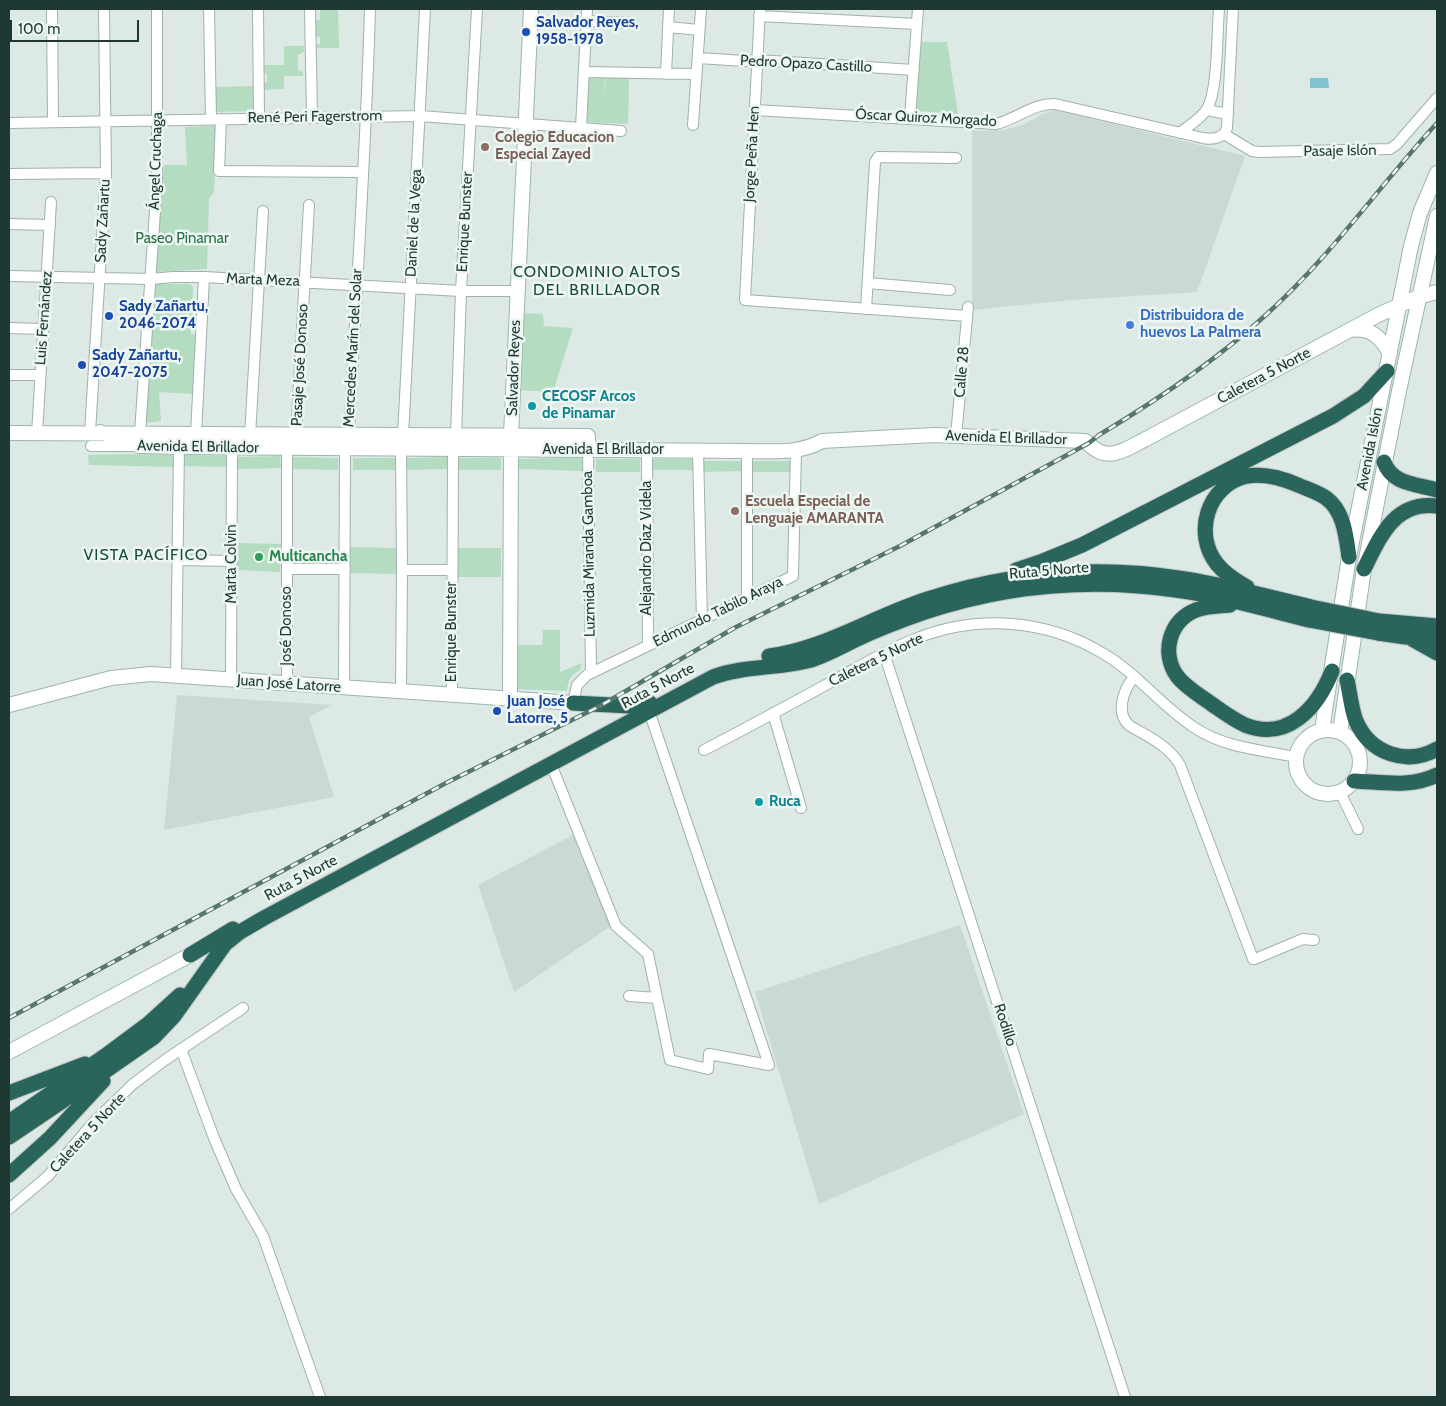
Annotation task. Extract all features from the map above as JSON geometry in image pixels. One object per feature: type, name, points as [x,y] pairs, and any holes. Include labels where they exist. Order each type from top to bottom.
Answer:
[{"type":"highway","points":[[960,589],[1057,556],[1158,506],[1345,410],[1370,390],[1386,371]]},
{"type":"highway","points":[[1384,462],[1390,472],[1399,480],[1437,490]]},
{"type":"highway","points":[[1262,595],[1221,569],[1213,559],[1206,538],[1206,518],[1211,503],[1225,486],[1239,478],[1257,475],[1274,476],[1325,498],[1334,506],[1340,518],[1346,535],[1350,557]]},
{"type":"highway","points":[[1364,569],[1384,530],[1395,518],[1417,507],[1437,506]]},
{"type":"highway","name":"Ruta 5 Norte","points":[[9,1137],[154,1037],[198,984],[225,944],[240,932],[551,764],[649,707],[727,665],[748,659],[782,655],[809,648],[894,610],[960,589],[1031,576],[1069,572],[1110,572],[1185,579],[1262,595],[1310,613]]},
{"type":"highway","name":"Ruta 5 Norte","points":[[9,1122],[148,1024],[177,999],[215,947],[237,927],[609,725],[725,673],[744,668],[792,664],[814,659],[881,628],[961,602],[1005,592],[1072,585],[1119,584],[1178,590],[1247,604],[1409,631],[1437,638]]},
{"type":"highway","points":[[1247,604],[1199,609],[1184,617],[1175,626],[1170,639],[1170,659],[1175,672],[1186,686],[1238,722],[1251,727],[1274,728],[1293,722],[1309,710],[1324,688],[1332,671]]},
{"type":"highway","points":[[1437,617],[1409,631],[1423,644],[1437,653]]},
{"type":"highway","name":"Ruta 5 Norte","points":[[1409,631],[1437,626]]},
{"type":"highway","points":[[1347,680],[1356,720],[1364,735],[1375,746],[1390,754],[1404,757],[1424,755],[1437,748]]},
{"type":"highway","points":[[574,703],[600,706],[649,707]]},
{"type":"highway","points":[[600,706],[606,712],[609,725]]},
{"type":"highway","points":[[1354,781],[1411,783],[1437,775]]},
{"type":"highway","points":[[190,955],[237,927]]},
{"type":"highway","points":[[9,1175],[50,1138],[132,1052]]},
{"type":"highway","points":[[9,1093],[105,1056]]},
{"type":"street","points":[[52,9],[53,122]]},
{"type":"street","name":"Sady Zañartu","points":[[94,437],[99,278],[106,173],[104,9]]},
{"type":"street","name":"Ángel Cruchaga","points":[[140,439],[157,181],[157,9]]},
{"type":"street","points":[[209,9],[219,171],[362,172]]},
{"type":"street","points":[[258,9],[259,118]]},
{"type":"street","points":[[310,9],[312,117]]},
{"type":"street","name":"Mercedes Marín del Solar","points":[[344,688],[347,442],[362,172],[367,116],[370,9]]},
{"type":"street","name":"Daniel de la Vega","points":[[401,692],[402,443],[426,9]]},
{"type":"street","name":"Enrique Bunster","points":[[452,694],[455,443],[461,291],[477,9]]},
{"type":"street","name":"Salvador Reyes","points":[[510,698],[511,442],[531,9]]},
{"type":"street","points":[[581,128],[587,9]]},
{"type":"street","points":[[666,74],[669,9]]},
{"type":"street","points":[[693,125],[701,9]]},
{"type":"street","points":[[910,118],[918,9]]},
{"type":"street","points":[[1180,133],[1200,118],[1206,110],[1213,92],[1218,9]]},
{"type":"street","points":[[1224,134],[1227,128],[1233,9]]},
{"type":"street","points":[[760,12],[917,24]]},
{"type":"street","name":"Jorge Peña Hen","points":[[760,12],[745,300],[866,309]]},
{"type":"street","points":[[586,21],[631,23]]},
{"type":"street","points":[[668,27],[699,30]]},
{"type":"street","name":"Pedro Opazo Castillo","points":[[698,58],[914,70]]},
{"type":"street","points":[[584,72],[696,74]]},
{"type":"street","name":"Pasaje Islón","points":[[1224,134],[1252,151],[1390,149],[1398,144],[1437,98]]},
{"type":"street","name":"Óscar Quiroz Morgado","points":[[754,110],[996,124],[1035,107],[1055,104],[1207,139],[1216,138],[1224,134]]},
{"type":"street","points":[[1206,110],[1228,114]]},
{"type":"street","name":"René Peri Fagerstrom","points":[[9,123],[420,116],[621,130]]},
{"type":"street","points":[[866,309],[875,162],[878,157],[956,158]]},
{"type":"street","points":[[9,174],[106,173]]},
{"type":"street","name":"Avenida Islón","points":[[1322,730],[1350,557],[1411,246],[1418,220],[1437,173]]},
{"type":"street","name":"Luis Fernández","points":[[37,434],[52,202]]},
{"type":"street","name":"Pasaje José Donoso","points":[[296,435],[309,205]]},
{"type":"street","points":[[250,436],[263,211]]},
{"type":"street","name":"Avenida Islón","points":[[1340,732],[1364,569],[1384,462],[1418,297],[1435,235],[1437,216]]},
{"type":"street","points":[[9,224],[50,226]]},
{"type":"street","points":[[1411,246],[1423,238],[1435,235]]},
{"type":"street","name":"Marta Meza","points":[[9,276],[150,279],[204,277],[461,291],[517,291]]},
{"type":"street","points":[[196,434],[204,277]]},
{"type":"street","points":[[868,284],[950,290]]},
{"type":"street","name":"Caletera 5 Norte","points":[[1109,454],[1121,451],[1144,440],[1399,305],[1437,292]]},
{"type":"street","name":"Calle 28","points":[[866,309],[968,312],[956,436]]},
{"type":"street","points":[[9,328],[43,329]]},
{"type":"street","points":[[1350,330],[1365,330],[1375,334],[1382,340],[1390,353]]},
{"type":"street","points":[[9,374],[40,375]]},
{"type":"street","name":"Avenida El Brillador","points":[[9,433],[140,439],[196,434],[296,435],[347,442]]},
{"type":"street","name":"Avenida El Brillador","points":[[511,442],[588,451],[747,451],[796,450],[814,446],[822,441],[934,435],[1086,441],[1095,450],[1103,454],[1109,454]]},
{"type":"street","name":"Avenida El Brillador","points":[[140,439],[179,447],[287,448],[347,442],[511,442],[588,436]]},
{"type":"street","name":"Luzmida Miranda Gamboa","points":[[588,436],[591,673]]},
{"type":"street","points":[[176,676],[179,447]]},
{"type":"street","name":"Marta Colvin","points":[[231,679],[232,448]]},
{"type":"street","name":"José Donoso","points":[[287,448],[287,684]]},
{"type":"street","name":"Alejandro Díaz Videla","points":[[647,450],[648,646]]},
{"type":"street","name":"Edmundo Tabilo Araya","points":[[574,703],[577,685],[591,673],[793,576],[796,450]]},
{"type":"street","points":[[698,451],[702,620]]},
{"type":"street","points":[[747,451],[747,598]]},
{"type":"street","points":[[178,560],[232,561]]},
{"type":"street","points":[[288,569],[345,569]]},
{"type":"street","points":[[402,570],[452,570]]},
{"type":"street","name":"Caletera 5 Norte","points":[[704,750],[915,638],[948,629],[982,623],[1016,624],[1048,629],[1080,641],[1113,660],[1180,718],[1212,738],[1238,746],[1296,758]]},
{"type":"street","name":"Rodillo","points":[[884,653],[1125,1397]]},
{"type":"street","name":"Juan José Latorre","points":[[9,705],[125,675],[152,674],[574,703]]},
{"type":"street","points":[[1134,677],[1124,694],[1122,706],[1126,723],[1165,746],[1180,765],[1253,959],[1303,939],[1314,940]]},
{"type":"street","points":[[551,764],[616,926],[648,954],[670,1060],[708,1069],[709,1054],[769,1065],[649,707]]},
{"type":"street","points":[[773,713],[801,808]]},
{"type":"street","points":[[1322,730],[1340,732],[1352,741],[1359,754],[1360,768],[1354,781],[1340,792],[1333,794],[1318,793],[1305,785],[1297,772],[1296,758],[1298,751],[1310,735],[1322,730]]},
{"type":"street","points":[[1340,792],[1358,829]]},
{"type":"street","points":[[9,1052],[190,955]]},
{"type":"street","points":[[629,996],[657,998]]},
{"type":"street","name":"Caletera 5 Norte","points":[[9,1210],[48,1176],[93,1123],[119,1097],[181,1049],[243,1008]]},
{"type":"street","points":[[181,1049],[214,1138],[236,1189],[263,1236],[320,1397]]},
{"type":"shaded area","points":[[1056,110],[1245,156],[1197,292],[1071,300],[972,310],[972,130],[1004,130],[1022,125],[1043,114]]},
{"type":"shaded area","points":[[177,695],[332,705],[309,717],[334,797],[164,830]]},
{"type":"shaded area","points":[[573,835],[611,926],[514,992],[478,885]]},
{"type":"shaded area","points":[[960,925],[1024,1114],[819,1204],[755,992]]},
{"type":"green space","points":[[320,9],[338,9],[339,48],[314,48],[314,46],[320,44],[320,37],[314,36],[313,22],[320,19]]},
{"type":"green space","points":[[919,42],[947,42],[958,114],[918,111],[915,107]]},
{"type":"green space","points":[[284,46],[304,46],[304,52],[298,55],[298,70],[303,72],[303,76],[284,76],[284,89],[263,90],[263,85],[267,82],[267,74],[263,71],[263,65],[284,65]]},
{"type":"green space","points":[[588,75],[605,75],[604,98],[606,78],[629,78],[628,124],[584,122]]},
{"type":"green space","points":[[253,86],[254,111],[214,112],[213,87]]},
{"type":"green space","name":"Paseo Pinamar","points":[[217,126],[214,192],[209,198],[207,269],[155,272],[164,165],[187,165],[185,127]]},
{"type":"green space","points":[[153,284],[190,284],[193,287],[191,334],[196,335],[193,394],[159,392],[161,421],[145,423]]},
{"type":"green space","points":[[521,313],[543,314],[544,326],[573,328],[553,392],[518,390]]},
{"type":"green space","points":[[88,455],[176,455],[176,467],[89,465]]},
{"type":"green space","points":[[182,455],[228,456],[228,467],[182,466]]},
{"type":"green space","points":[[280,456],[281,468],[237,469],[237,457]]},
{"type":"green space","points":[[289,457],[338,458],[338,470],[289,469]]},
{"type":"green space","points":[[450,457],[450,469],[407,470],[407,458]]},
{"type":"green space","points":[[583,457],[584,471],[519,469],[519,459]]},
{"type":"green space","points":[[353,458],[396,458],[396,470],[353,470]]},
{"type":"green space","points":[[458,458],[501,458],[501,470],[458,470]]},
{"type":"green space","points":[[596,459],[640,459],[640,472],[596,472]]},
{"type":"green space","points":[[651,459],[695,459],[695,470],[651,470]]},
{"type":"green space","points":[[702,461],[746,461],[746,471],[702,472]]},
{"type":"green space","points":[[750,461],[794,461],[794,472],[751,472]]},
{"type":"green space","name":"Multicancha","points":[[237,543],[281,544],[280,572],[237,570]]},
{"type":"green space","points":[[350,547],[396,548],[396,574],[350,573]]},
{"type":"green space","points":[[456,548],[501,548],[501,577],[456,577]]},
{"type":"green space","points":[[543,630],[560,630],[560,672],[582,663],[580,670],[570,679],[567,691],[516,689],[517,645],[542,645]]},
{"type":"water","points":[[1310,78],[1328,78],[1329,88],[1310,88]]},
{"type":"railway","points":[[9,1018],[446,783],[600,706],[736,627],[900,546],[1089,443],[1187,378],[1229,347],[1268,313],[1313,268],[1437,123]]},
{"type":"place","name":"Salvador Reyes, 1958-1978","points":[[526,32]]},
{"type":"place","name":"Colegio Educacion Especial Zayed","points":[[485,147]]},
{"type":"place","name":"Sady Zañartu, 2046-2074","points":[[109,316]]},
{"type":"place","name":"Distribuidora de huevos La Palmera","points":[[1130,325]]},
{"type":"place","name":"Sady Zañartu, 2047-2075","points":[[82,365]]},
{"type":"place","name":"CECOSF Arcos de Pinamar","points":[[532,406]]},
{"type":"place","name":"Escuela Especial de Lenguaje AMARANTA","points":[[735,511]]},
{"type":"place","name":"Multicancha","points":[[259,557]]},
{"type":"place","name":"Juan José Latorre, 5","points":[[497,711]]},
{"type":"place","name":"Ruca","points":[[759,802]]},
{"type":"district","name":"CONDOMINIO ALTOS DEL BRILLADOR","points":[[597,281]]},
{"type":"district","name":"VISTA PACÍFICO","points":[[146,555]]}]
